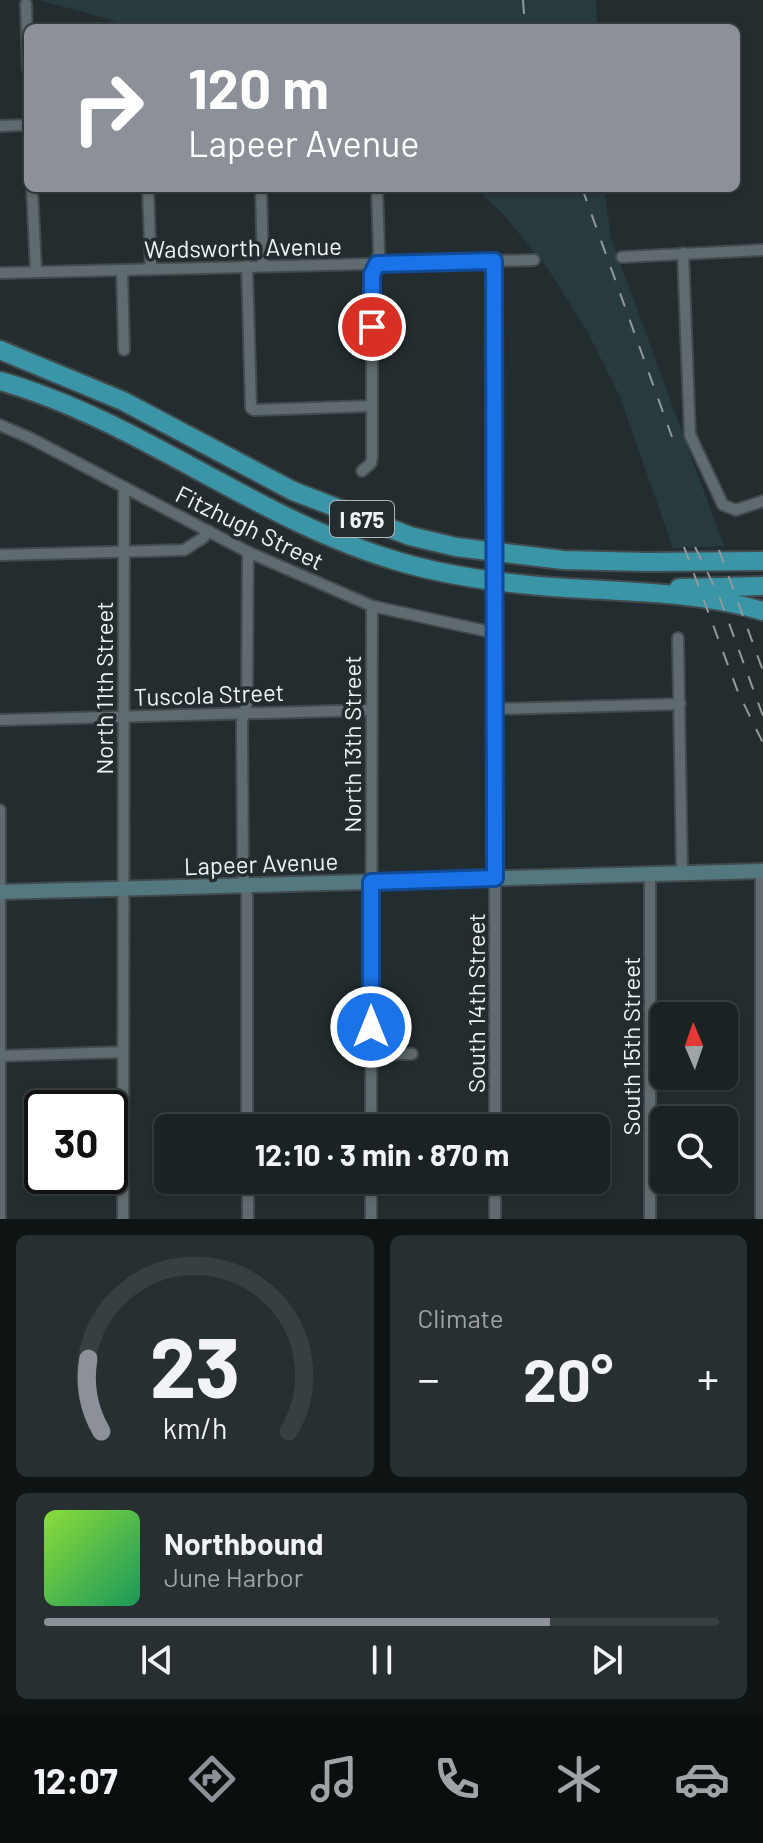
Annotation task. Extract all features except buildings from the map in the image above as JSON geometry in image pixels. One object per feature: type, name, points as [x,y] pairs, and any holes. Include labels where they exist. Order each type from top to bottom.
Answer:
[{"type":"highway","name":"I 675","points":[[0,352],[123,401],[293,491],[410,536],[456,547],[563,560],[763,561]]},
{"type":"highway","name":"I 675","points":[[0,381],[48,397],[121,429],[265,505],[350,545],[442,573],[551,587],[628,590],[763,586]]},
{"type":"highway","points":[[0,388],[48,397]]},
{"type":"highway","points":[[724,562],[763,551]]},
{"type":"highway","points":[[628,590],[763,611]]},
{"type":"street","points":[[26,4],[27,24]]},
{"type":"street","points":[[0,126],[24,125]]},
{"type":"street","points":[[32,192],[36,272]]},
{"type":"street","points":[[148,192],[151,269]]},
{"type":"street","points":[[261,192],[263,266]]},
{"type":"street","points":[[362,471],[371,463],[372,457],[372,274],[379,253],[377,192]]},
{"type":"street","points":[[622,257],[763,250]]},
{"type":"street","points":[[683,253],[690,435],[718,499],[729,509],[744,509],[763,501]]},
{"type":"street","name":"Wadsworth Avenue","points":[[0,273],[534,260]]},
{"type":"street","name":"South 14th Street","points":[[494,261],[495,1114]]},
{"type":"street","points":[[247,266],[251,408],[372,406]]},
{"type":"street","points":[[122,270],[124,350]]},
{"type":"street","name":"Fitzhugh Street","points":[[0,425],[248,552],[372,606],[495,633]]},
{"type":"street","name":"North 11th Street","points":[[123,1219],[124,487]]},
{"type":"street","points":[[0,555],[184,550],[209,531]]},
{"type":"street","points":[[247,1114],[247,896],[243,885],[242,722],[247,702],[248,552]]},
{"type":"street","name":"North 13th Street","points":[[371,1114],[372,606]]},
{"type":"street","points":[[678,638],[682,872]]},
{"type":"street","points":[[495,709],[680,704]]},
{"type":"street","name":"Tuscola Street","points":[[0,720],[370,710]]},
{"type":"street","points":[[0,810],[0,1219]]},
{"type":"street","points":[[761,1219],[762,871]]},
{"type":"street","name":"Lapeer Avenue","points":[[0,892],[762,871]]},
{"type":"street","name":"South 15th Street","points":[[650,874],[650,1219]]},
{"type":"street","points":[[0,1056],[123,1052]]},
{"type":"street","points":[[371,1054],[412,1054]]},
{"type":"street","points":[[248,1194],[248,1219]]},
{"type":"street","points":[[371,1194],[371,1219]]},
{"type":"street","points":[[495,1194],[495,1219]]},
{"type":"shaded area","points":[[39,0],[596,0],[597,24],[126,24]]},
{"type":"shaded area","points":[[480,192],[605,192],[611,238],[724,546],[673,548],[620,397],[587,331],[548,269],[505,216]]},
{"type":"railway","points":[[523,0],[525,24]]},
{"type":"railway","points":[[583,192],[672,437]]},
{"type":"railway","points":[[684,547],[738,692],[763,743]]},
{"type":"railway","points":[[695,547],[719,596],[763,716]]},
{"type":"railway","points":[[719,550],[763,671]]},
{"type":"route","points":[[371,1027],[371,882],[495,878],[494,261],[377,264],[372,274],[372,327]]}]
